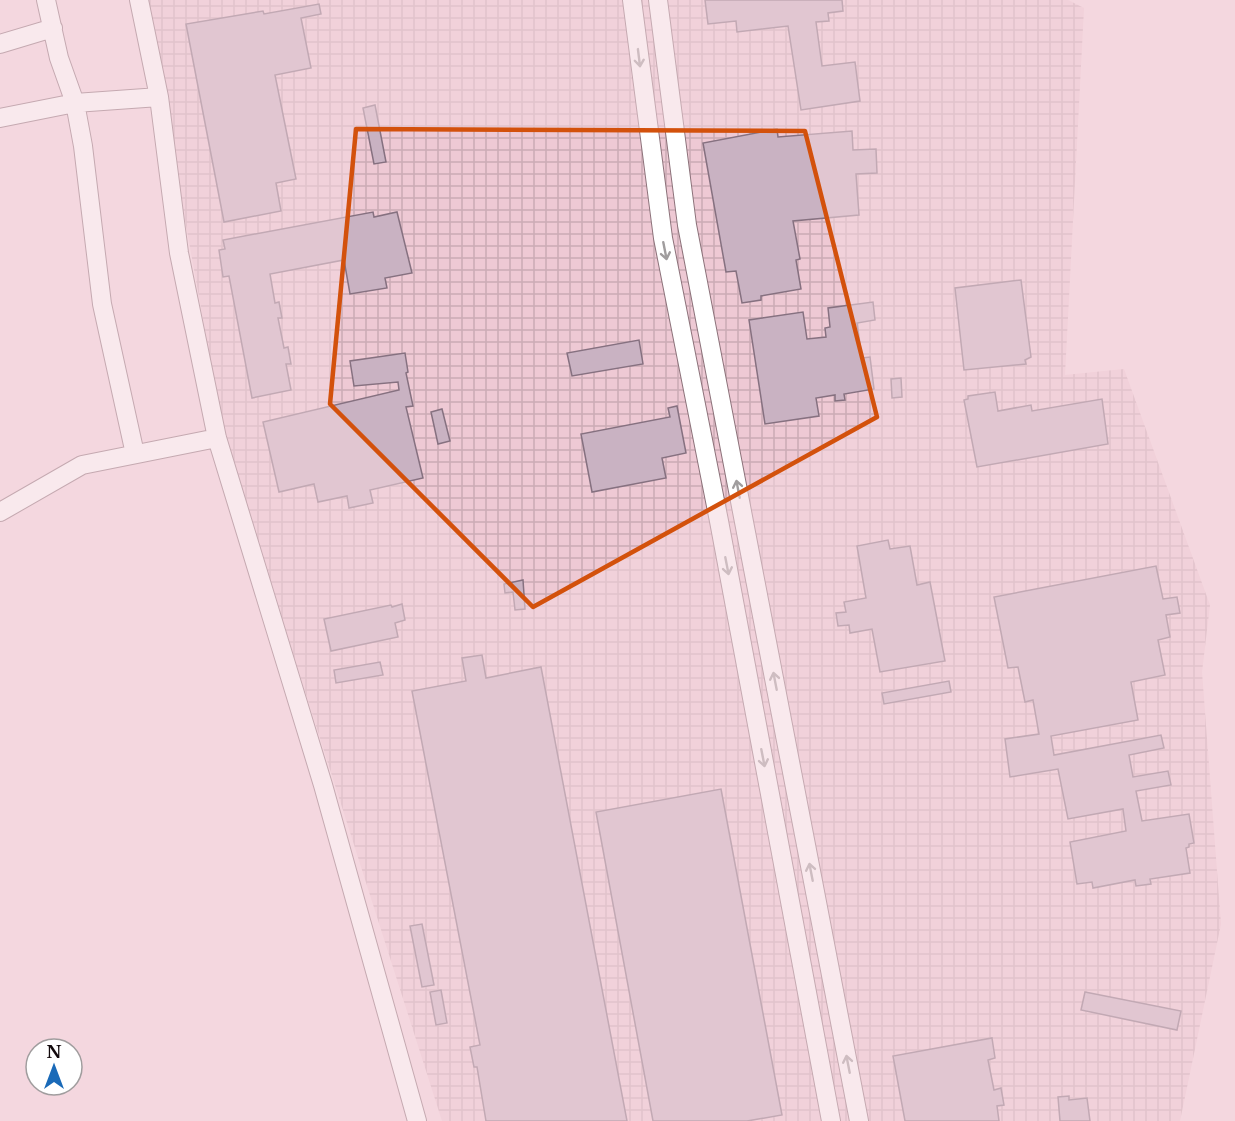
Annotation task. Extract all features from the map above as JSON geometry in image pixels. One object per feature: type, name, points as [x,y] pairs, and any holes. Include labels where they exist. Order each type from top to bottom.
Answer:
[{"type":"street","points":[[46,0],[59,58],[75,103],[83,146],[102,304],[135,454]]},
{"type":"street","points":[[139,0],[159,97],[179,253],[217,438],[323,785],[417,1121]]},
{"type":"street","points":[[632,0],[663,238],[719,521],[831,1121]]},
{"type":"street","points":[[658,0],[687,225],[859,1121]]},
{"type":"street","points":[[0,45],[53,28]]},
{"type":"street","points":[[0,118],[75,103],[159,97]]},
{"type":"street","points":[[0,512],[82,465],[217,438]]},
{"type":"highlighted area","points":[[356,129],[805,131],[877,417],[533,607],[330,404]]},
{"type":"shaded area","points":[[145,0],[1068,0],[1084,8],[1065,375],[1124,369],[1210,605],[1202,672],[1221,924],[1180,1121],[442,1121],[225,440]]},
{"type":"building","points":[[705,0],[842,0],[843,11],[828,13],[829,21],[816,22],[822,66],[855,62],[860,101],[801,110],[788,26],[737,32],[736,21],[708,24]]},
{"type":"building","points":[[319,4],[321,14],[301,18],[311,68],[275,75],[296,179],[276,183],[281,211],[224,222],[186,24]]},
{"type":"building","points":[[375,105],[386,162],[374,164],[363,108]]},
{"type":"building","points":[[777,129],[778,137],[852,131],[853,150],[876,149],[877,173],[856,174],[859,215],[793,221],[800,259],[796,260],[801,289],[761,296],[761,300],[742,303],[736,271],[726,272],[703,143]]},
{"type":"building","points":[[373,212],[374,217],[397,212],[412,273],[385,278],[387,288],[350,294],[344,260],[270,274],[275,303],[279,302],[282,318],[278,318],[284,348],[288,347],[291,364],[286,364],[291,390],[252,398],[229,276],[223,277],[219,250],[225,249],[223,240]]},
{"type":"building","points":[[1021,280],[1031,357],[1025,360],[1026,364],[964,370],[955,288]]},
{"type":"building","points":[[873,302],[875,320],[857,323],[862,358],[870,357],[874,389],[844,394],[845,400],[835,401],[835,395],[816,398],[819,416],[765,424],[749,320],[803,312],[807,339],[826,337],[825,328],[830,327],[828,308]]},
{"type":"building","points":[[639,340],[643,364],[572,376],[567,353]]},
{"type":"building","points":[[405,353],[408,372],[406,373],[413,406],[406,407],[423,478],[370,490],[373,503],[349,508],[347,496],[318,502],[314,484],[279,492],[263,422],[399,390],[398,382],[354,386],[350,361]]},
{"type":"building","points":[[901,378],[902,397],[892,398],[891,379]]},
{"type":"building","points":[[995,392],[998,411],[1031,405],[1032,411],[1102,399],[1108,444],[977,467],[964,400],[968,399],[968,396]]},
{"type":"building","points":[[677,406],[686,453],[662,458],[666,478],[592,492],[581,434],[670,417],[668,408]]},
{"type":"building","points":[[442,409],[450,441],[438,444],[431,412]]},
{"type":"building","points":[[888,540],[890,549],[910,546],[917,585],[930,582],[945,661],[880,672],[872,629],[850,633],[849,625],[838,626],[836,613],[846,612],[844,602],[866,598],[857,546]]},
{"type":"building","points":[[1156,566],[1163,599],[1177,597],[1180,613],[1166,615],[1170,637],[1158,640],[1165,675],[1131,682],[1138,720],[1051,736],[1054,755],[1161,735],[1164,748],[1129,755],[1133,777],[1168,771],[1171,785],[1136,791],[1142,821],[1189,814],[1194,843],[1189,844],[1186,848],[1190,873],[1150,879],[1151,884],[1136,886],[1135,880],[1093,888],[1092,882],[1077,884],[1070,842],[1126,831],[1123,809],[1068,819],[1058,769],[1010,777],[1005,739],[1039,734],[1033,700],[1025,702],[1018,667],[1008,668],[994,597]]},
{"type":"building","points":[[523,580],[525,609],[515,610],[513,592],[505,593],[504,584]]},
{"type":"building","points":[[402,604],[405,620],[395,623],[398,637],[331,651],[324,619]]},
{"type":"building","points":[[482,655],[486,678],[541,667],[627,1121],[486,1121],[477,1067],[474,1067],[470,1047],[480,1045],[412,691],[466,681],[462,658]]},
{"type":"building","points":[[380,662],[383,675],[336,683],[334,670]]},
{"type":"building","points":[[949,681],[951,692],[884,704],[882,693]]},
{"type":"building","points":[[721,789],[782,1115],[747,1121],[653,1121],[596,812]]},
{"type":"building","points":[[422,924],[434,985],[422,987],[410,926]]},
{"type":"building","points":[[441,990],[447,1023],[436,1025],[430,992]]},
{"type":"building","points":[[1085,992],[1181,1011],[1177,1030],[1081,1010]]},
{"type":"building","points":[[992,1038],[995,1058],[988,1060],[994,1090],[1001,1088],[1004,1105],[997,1106],[999,1121],[905,1121],[893,1056]]},
{"type":"building","points":[[1069,1096],[1069,1100],[1087,1098],[1090,1121],[1060,1121],[1058,1097]]}]
